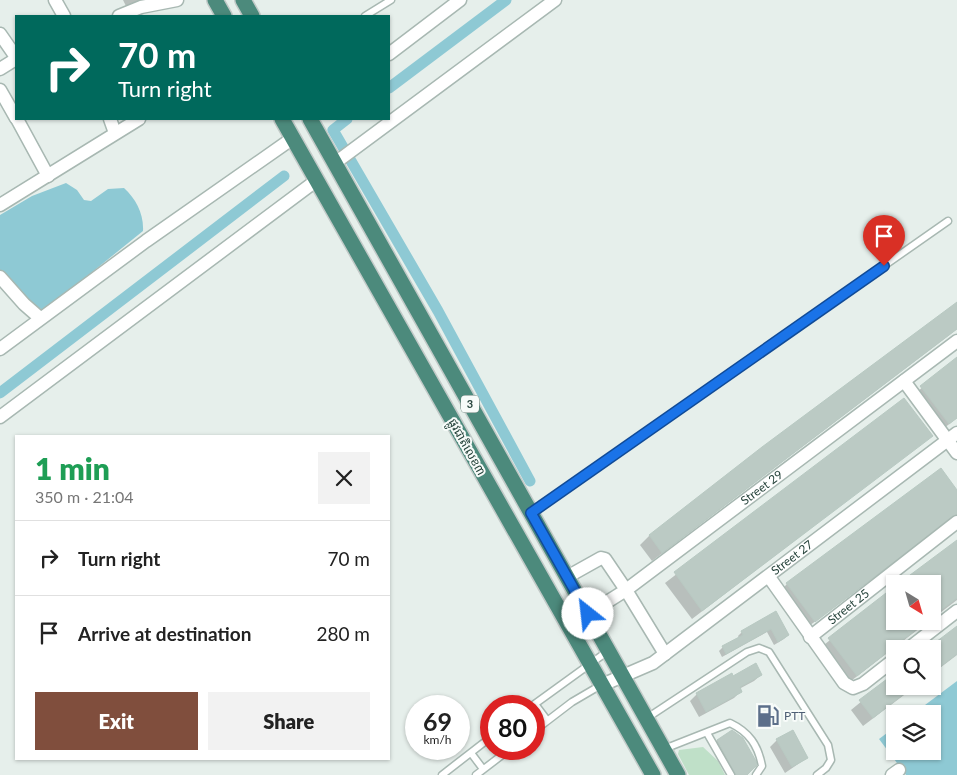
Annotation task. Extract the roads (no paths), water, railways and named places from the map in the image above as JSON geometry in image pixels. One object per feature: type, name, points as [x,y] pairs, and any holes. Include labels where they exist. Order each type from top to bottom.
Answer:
[{"type":"highway","points":[[215,0],[223,15]]},
{"type":"highway","points":[[243,0],[251,15]]},
{"type":"highway","name":"ផ្លូវជាតិលេខ៣","points":[[283,120],[653,775]]},
{"type":"highway","name":"ផ្លូវជាតិលេខ៣","points":[[312,122],[678,775]]},
{"type":"street","points":[[55,0],[63,15]]},
{"type":"street","points":[[125,15],[144,12],[177,0]]},
{"type":"street","points":[[390,53],[460,0]]},
{"type":"street","points":[[334,161],[555,0]]},
{"type":"street","points":[[0,34],[15,56]]},
{"type":"street","points":[[0,68],[15,59]]},
{"type":"street","points":[[0,90],[15,116]]},
{"type":"street","points":[[17,120],[48,176]]},
{"type":"street","points":[[110,120],[115,133]]},
{"type":"street","points":[[0,205],[137,120]]},
{"type":"street","points":[[0,348],[294,140]]},
{"type":"street","points":[[0,416],[314,176]]},
{"type":"street","points":[[0,278],[40,318]]},
{"type":"street","name":"Street 29","points":[[588,614],[626,590],[957,341]]},
{"type":"street","points":[[904,381],[952,436],[957,453]]},
{"type":"street","name":"Street 27","points":[[602,685],[646,666],[665,654],[952,436]]},
{"type":"street","name":"Street 25","points":[[810,637],[957,522]]},
{"type":"street","points":[[567,577],[601,558],[605,559],[665,654]]},
{"type":"street","points":[[768,577],[844,683],[853,688],[863,684],[886,666]]},
{"type":"street","points":[[920,640],[957,611]]},
{"type":"lane","points":[[367,15],[391,0]]},
{"type":"lane","points":[[531,513],[948,221]]},
{"type":"lane","points":[[646,718],[747,652],[758,648],[769,652],[828,745],[831,760],[826,768],[817,775]]},
{"type":"lane","points":[[545,697],[609,650]]},
{"type":"lane","points":[[545,722],[572,702],[602,685]]},
{"type":"lane","points":[[545,717],[548,720]]},
{"type":"lane","points":[[663,749],[730,723],[743,729],[752,739],[760,754],[762,766],[756,775]]},
{"type":"lane","points":[[707,733],[731,775]]},
{"type":"lane","points":[[442,775],[480,745]]},
{"type":"lane","points":[[471,752],[483,769]]},
{"type":"lane","points":[[476,775],[495,760]]},
{"type":"water","points":[[66,183],[77,190],[84,200],[91,201],[108,189],[124,188],[138,207],[143,231],[44,311],[33,304],[0,270],[0,215],[32,196]]},
{"type":"water","points":[[957,681],[957,775],[906,775],[895,760],[941,760],[941,705],[925,705],[941,695],[941,693]]},
{"type":"water","points":[[886,734],[886,748],[879,739]]},
{"type":"waterway","points":[[390,87],[506,0]]},
{"type":"waterway","points":[[346,120],[333,130],[438,311],[530,481]]},
{"type":"waterway","points":[[0,393],[284,176]]},
{"type":"place","name":"PTT","points":[[768,716]]}]
